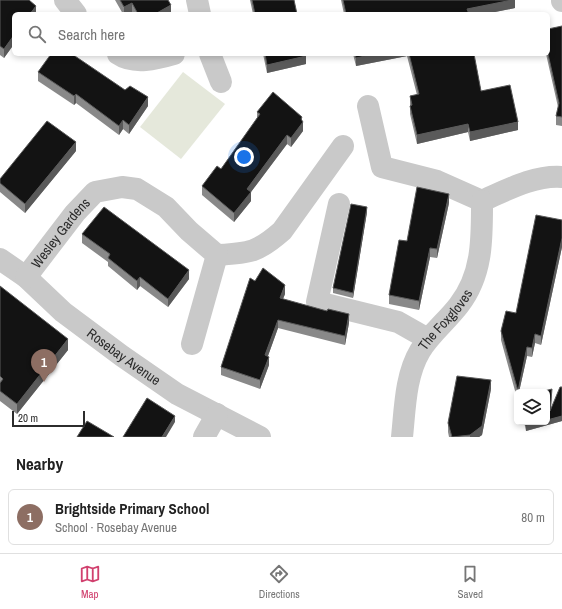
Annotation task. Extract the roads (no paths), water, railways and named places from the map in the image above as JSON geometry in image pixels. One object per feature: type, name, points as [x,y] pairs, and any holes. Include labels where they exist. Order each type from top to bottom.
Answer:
[{"type":"street","points":[[65,0],[74,12]]},
{"type":"street","points":[[197,0],[200,12]]},
{"type":"street","points":[[121,56],[150,61],[167,56]]},
{"type":"street","points":[[211,56],[221,82]]},
{"type":"street","points":[[368,106],[382,167],[437,181],[482,201],[518,185],[536,180],[562,177]]},
{"type":"street","points":[[192,344],[217,255],[248,253],[269,243],[277,235],[343,146]]},
{"type":"street","name":"Wesley Gardens","points":[[26,276],[75,213],[95,192],[122,187],[137,188],[166,207],[189,231],[217,255]]},
{"type":"street","name":"The Foxgloves","points":[[402,437],[411,374],[419,352],[428,339],[459,305],[471,287],[479,264],[482,236],[482,201]]},
{"type":"street","points":[[339,204],[317,302],[398,322],[428,339]]},
{"type":"street","name":"Rosebay Avenue","points":[[0,259],[26,276],[63,312],[122,356],[177,394],[260,437]]},
{"type":"street","points":[[204,437],[217,414]]},
{"type":"place","name":"Brightside Primary School","points":[[44,382]]}]
